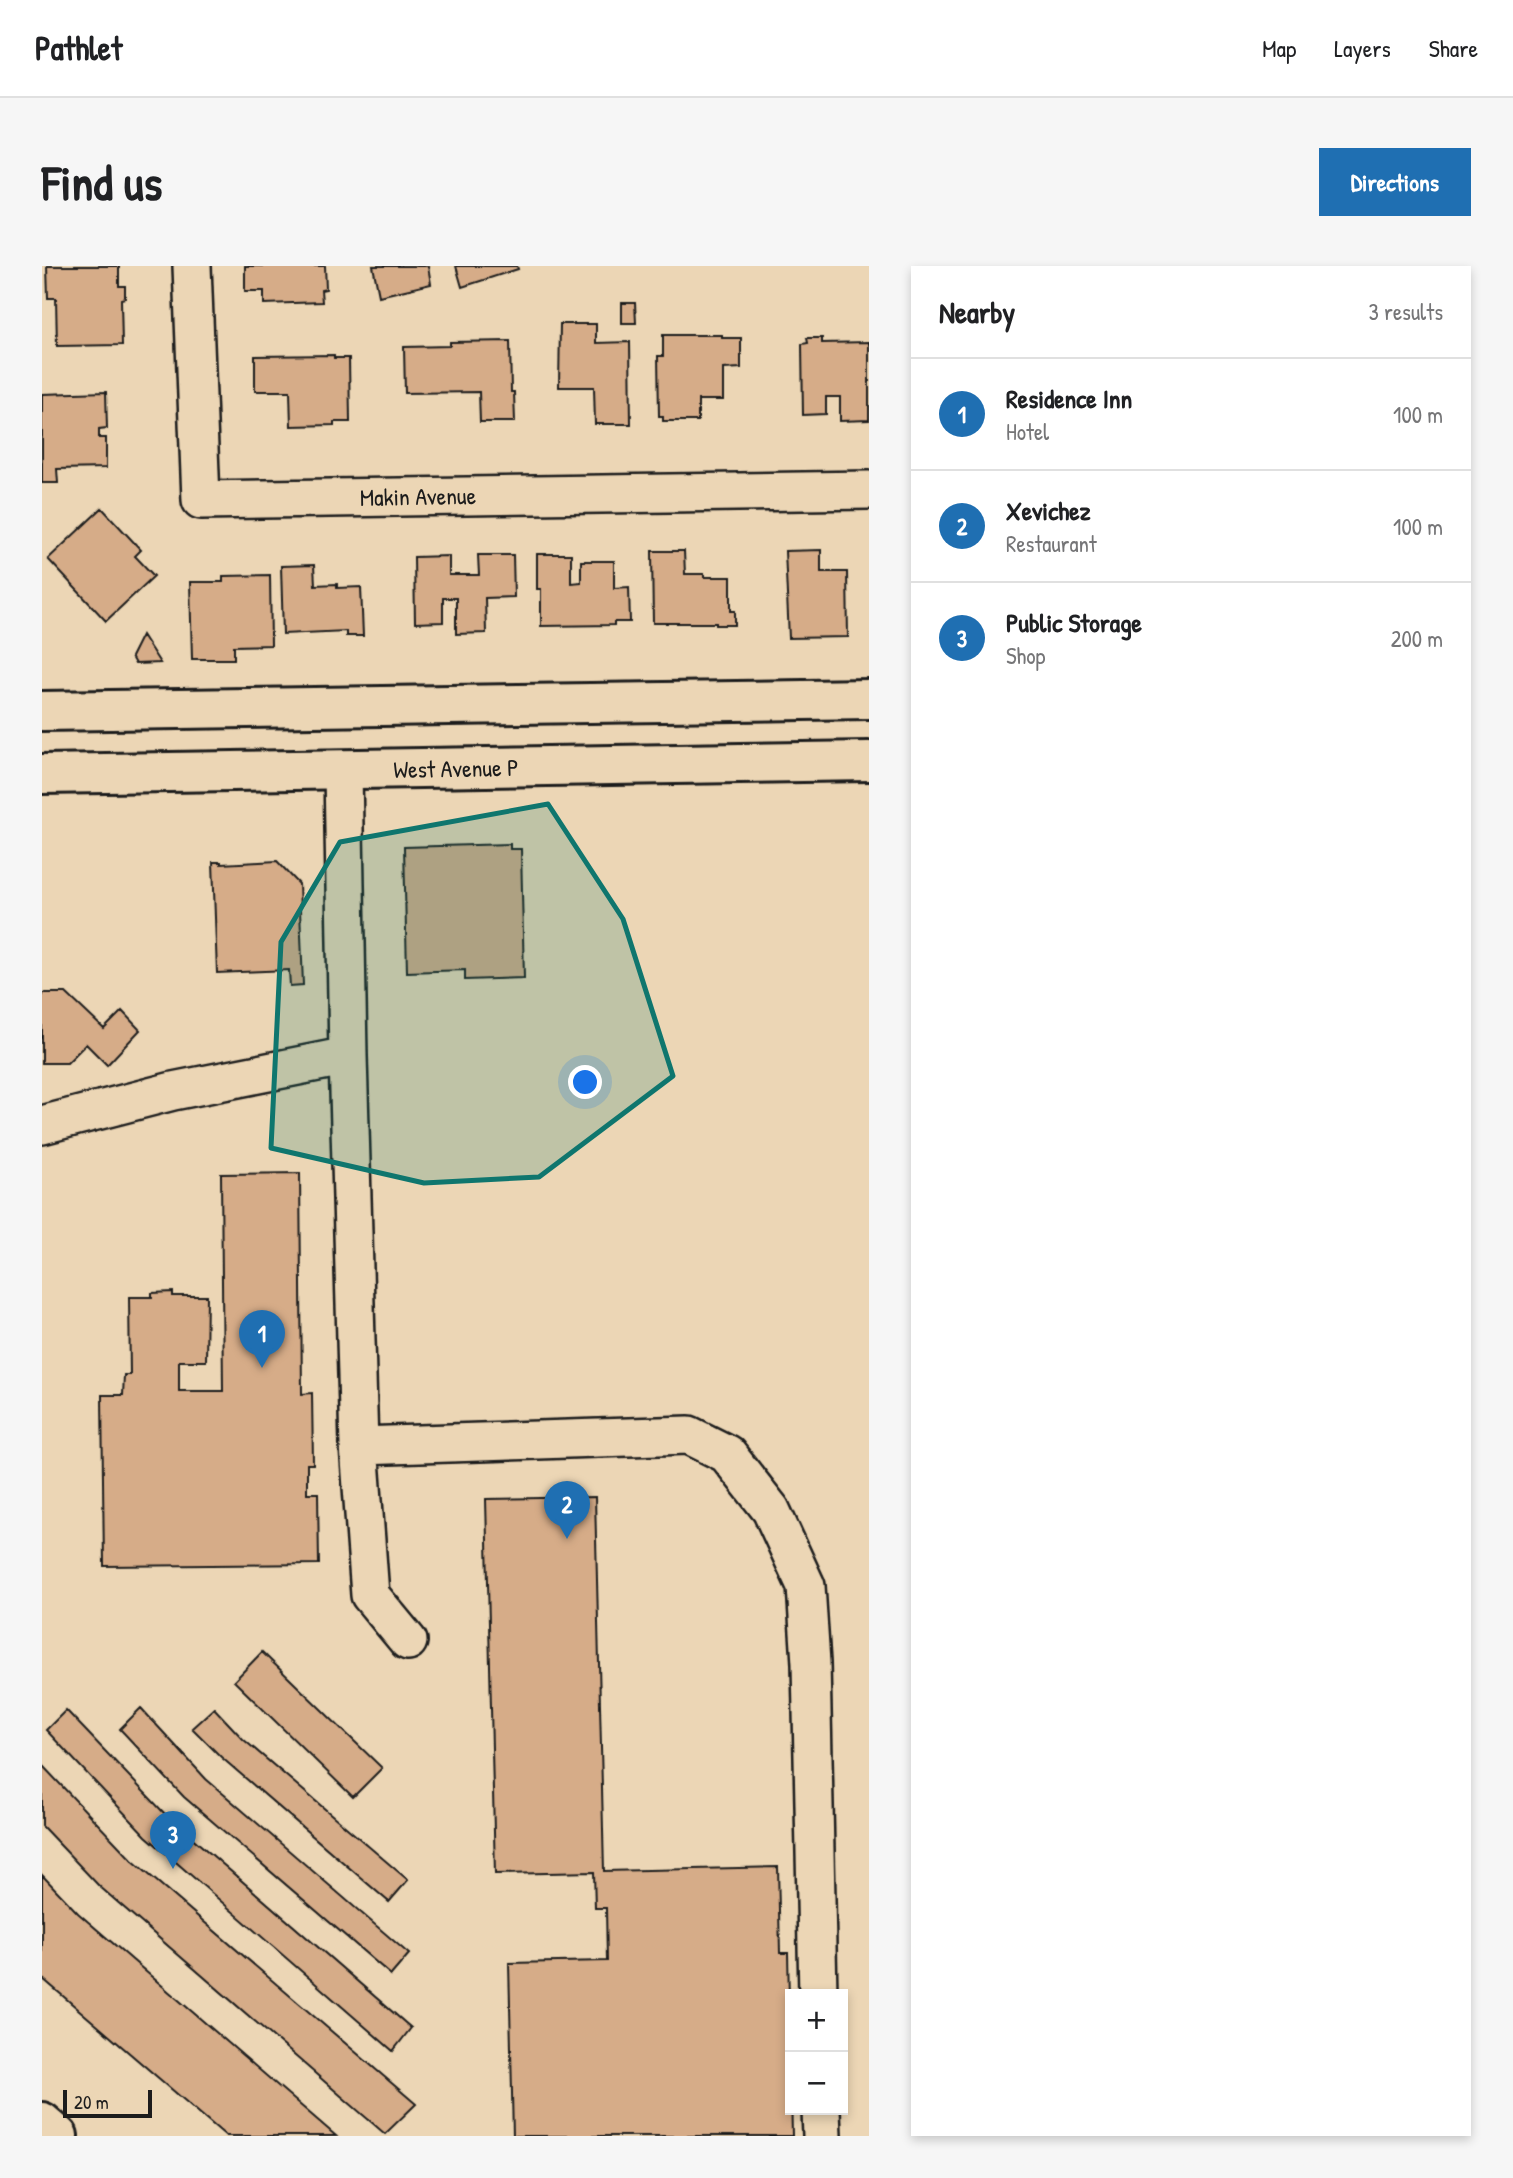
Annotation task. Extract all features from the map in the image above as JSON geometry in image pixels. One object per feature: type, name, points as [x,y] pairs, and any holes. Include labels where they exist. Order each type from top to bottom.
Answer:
[{"type":"main road","points":[[42,711],[869,699]]},
{"type":"main road","name":"West Avenue P","points":[[42,774],[869,761]]},
{"type":"main road","points":[[42,2122],[58,2136]]},
{"type":"street","name":"Makin Avenue","points":[[192,266],[201,500],[869,490]]},
{"type":"street","points":[[343,771],[359,1446],[370,1595],[408,1641]]},
{"type":"street","points":[[42,1125],[173,1091],[348,1056]]},
{"type":"street","points":[[359,1446],[689,1435],[727,1454],[771,1510],[806,1586],[811,1663],[818,1989]]},
{"type":"street","points":[[821,2115],[822,2136]]},
{"type":"highlighted area","points":[[548,804],[623,919],[673,1076],[539,1177],[424,1183],[271,1148],[281,942],[340,842]]},
{"type":"building","points":[[47,266],[119,266],[119,286],[125,286],[125,298],[121,299],[122,345],[57,346],[56,298],[48,298]]},
{"type":"building","points":[[245,266],[325,266],[326,289],[321,290],[322,302],[264,304],[264,291],[245,291]]},
{"type":"building","points":[[373,266],[428,266],[431,284],[379,296]]},
{"type":"building","points":[[456,266],[517,266],[518,269],[462,287]]},
{"type":"building","points":[[622,303],[635,303],[636,323],[622,323]]},
{"type":"building","points":[[560,324],[596,324],[596,343],[630,342],[631,424],[595,424],[594,387],[559,387]]},
{"type":"building","points":[[663,335],[722,335],[722,338],[741,338],[741,368],[723,369],[723,400],[698,400],[698,421],[663,421],[663,416],[659,416],[658,356],[663,356]]},
{"type":"building","points":[[807,338],[822,338],[822,343],[869,342],[869,420],[840,421],[840,397],[826,397],[826,414],[803,415],[802,344],[808,343]]},
{"type":"building","points":[[510,341],[511,392],[514,392],[515,422],[480,422],[479,392],[405,393],[404,347],[450,346],[450,342]]},
{"type":"building","points":[[334,355],[334,358],[349,358],[350,422],[291,426],[290,391],[255,391],[255,356]]},
{"type":"building","points":[[106,392],[107,428],[99,429],[99,438],[106,438],[106,468],[57,469],[58,483],[42,483],[42,394]]},
{"type":"building","points":[[102,508],[141,550],[135,556],[154,576],[106,621],[48,559]]},
{"type":"building","points":[[821,550],[821,572],[847,572],[848,637],[789,638],[785,551]]},
{"type":"building","points":[[652,551],[684,551],[685,574],[731,577],[731,611],[735,611],[735,625],[653,623]]},
{"type":"building","points":[[537,554],[571,554],[571,583],[581,582],[581,561],[614,561],[614,588],[629,587],[630,622],[614,622],[614,625],[541,626]]},
{"type":"building","points":[[478,555],[513,555],[514,597],[485,598],[486,633],[456,634],[456,598],[443,598],[443,622],[415,623],[414,557],[449,556],[449,575],[479,575]]},
{"type":"building","points":[[314,565],[315,585],[361,587],[363,636],[346,636],[346,631],[283,634],[281,566]]},
{"type":"building","points":[[270,575],[271,645],[234,646],[234,659],[192,659],[190,582],[223,582],[223,576]]},
{"type":"building","points":[[142,635],[160,663],[135,664],[131,657]]},
{"type":"building","points":[[510,844],[510,849],[521,849],[524,978],[465,980],[465,970],[407,972],[404,847]]},
{"type":"building","points":[[277,861],[299,884],[303,985],[290,986],[289,970],[217,973],[213,862],[221,864]]},
{"type":"building","points":[[42,993],[66,993],[104,1029],[122,1011],[140,1030],[107,1065],[86,1044],[67,1063],[42,1063]]},
{"type":"building","points":[[300,1173],[302,1394],[312,1393],[313,1464],[307,1464],[307,1493],[318,1493],[319,1564],[104,1566],[102,1395],[123,1395],[124,1375],[130,1375],[129,1297],[152,1297],[152,1293],[173,1292],[173,1296],[207,1296],[206,1361],[179,1361],[179,1391],[223,1391],[221,1174]]},
{"type":"building","points":[[595,1497],[604,1871],[778,1867],[780,1953],[788,1953],[789,1989],[785,1989],[785,2115],[792,2115],[792,2136],[513,2136],[509,1963],[607,1961],[606,1908],[595,1908],[594,1872],[495,1874],[486,1499]]},
{"type":"building","points":[[262,1652],[382,1768],[353,1797],[234,1681]]},
{"type":"building","points":[[141,1708],[206,1779],[409,1954],[391,1975],[184,1797],[120,1729]]},
{"type":"building","points":[[214,1708],[243,1739],[408,1880],[389,1902],[221,1757],[192,1728]]},
{"type":"building","points":[[66,1710],[166,1815],[411,2028],[393,2051],[146,1836],[46,1730]]},
{"type":"building","points":[[42,1765],[132,1860],[416,2104],[385,2134],[99,1886],[42,1826]]},
{"type":"building","points":[[42,1875],[78,1913],[336,2136],[226,2136],[42,1978]]},
{"type":"place","name":"Residence Inn","points":[[262,1368]]},
{"type":"place","name":"Xevichez","points":[[567,1539]]},
{"type":"place","name":"Public Storage","points":[[173,1869]]}]
